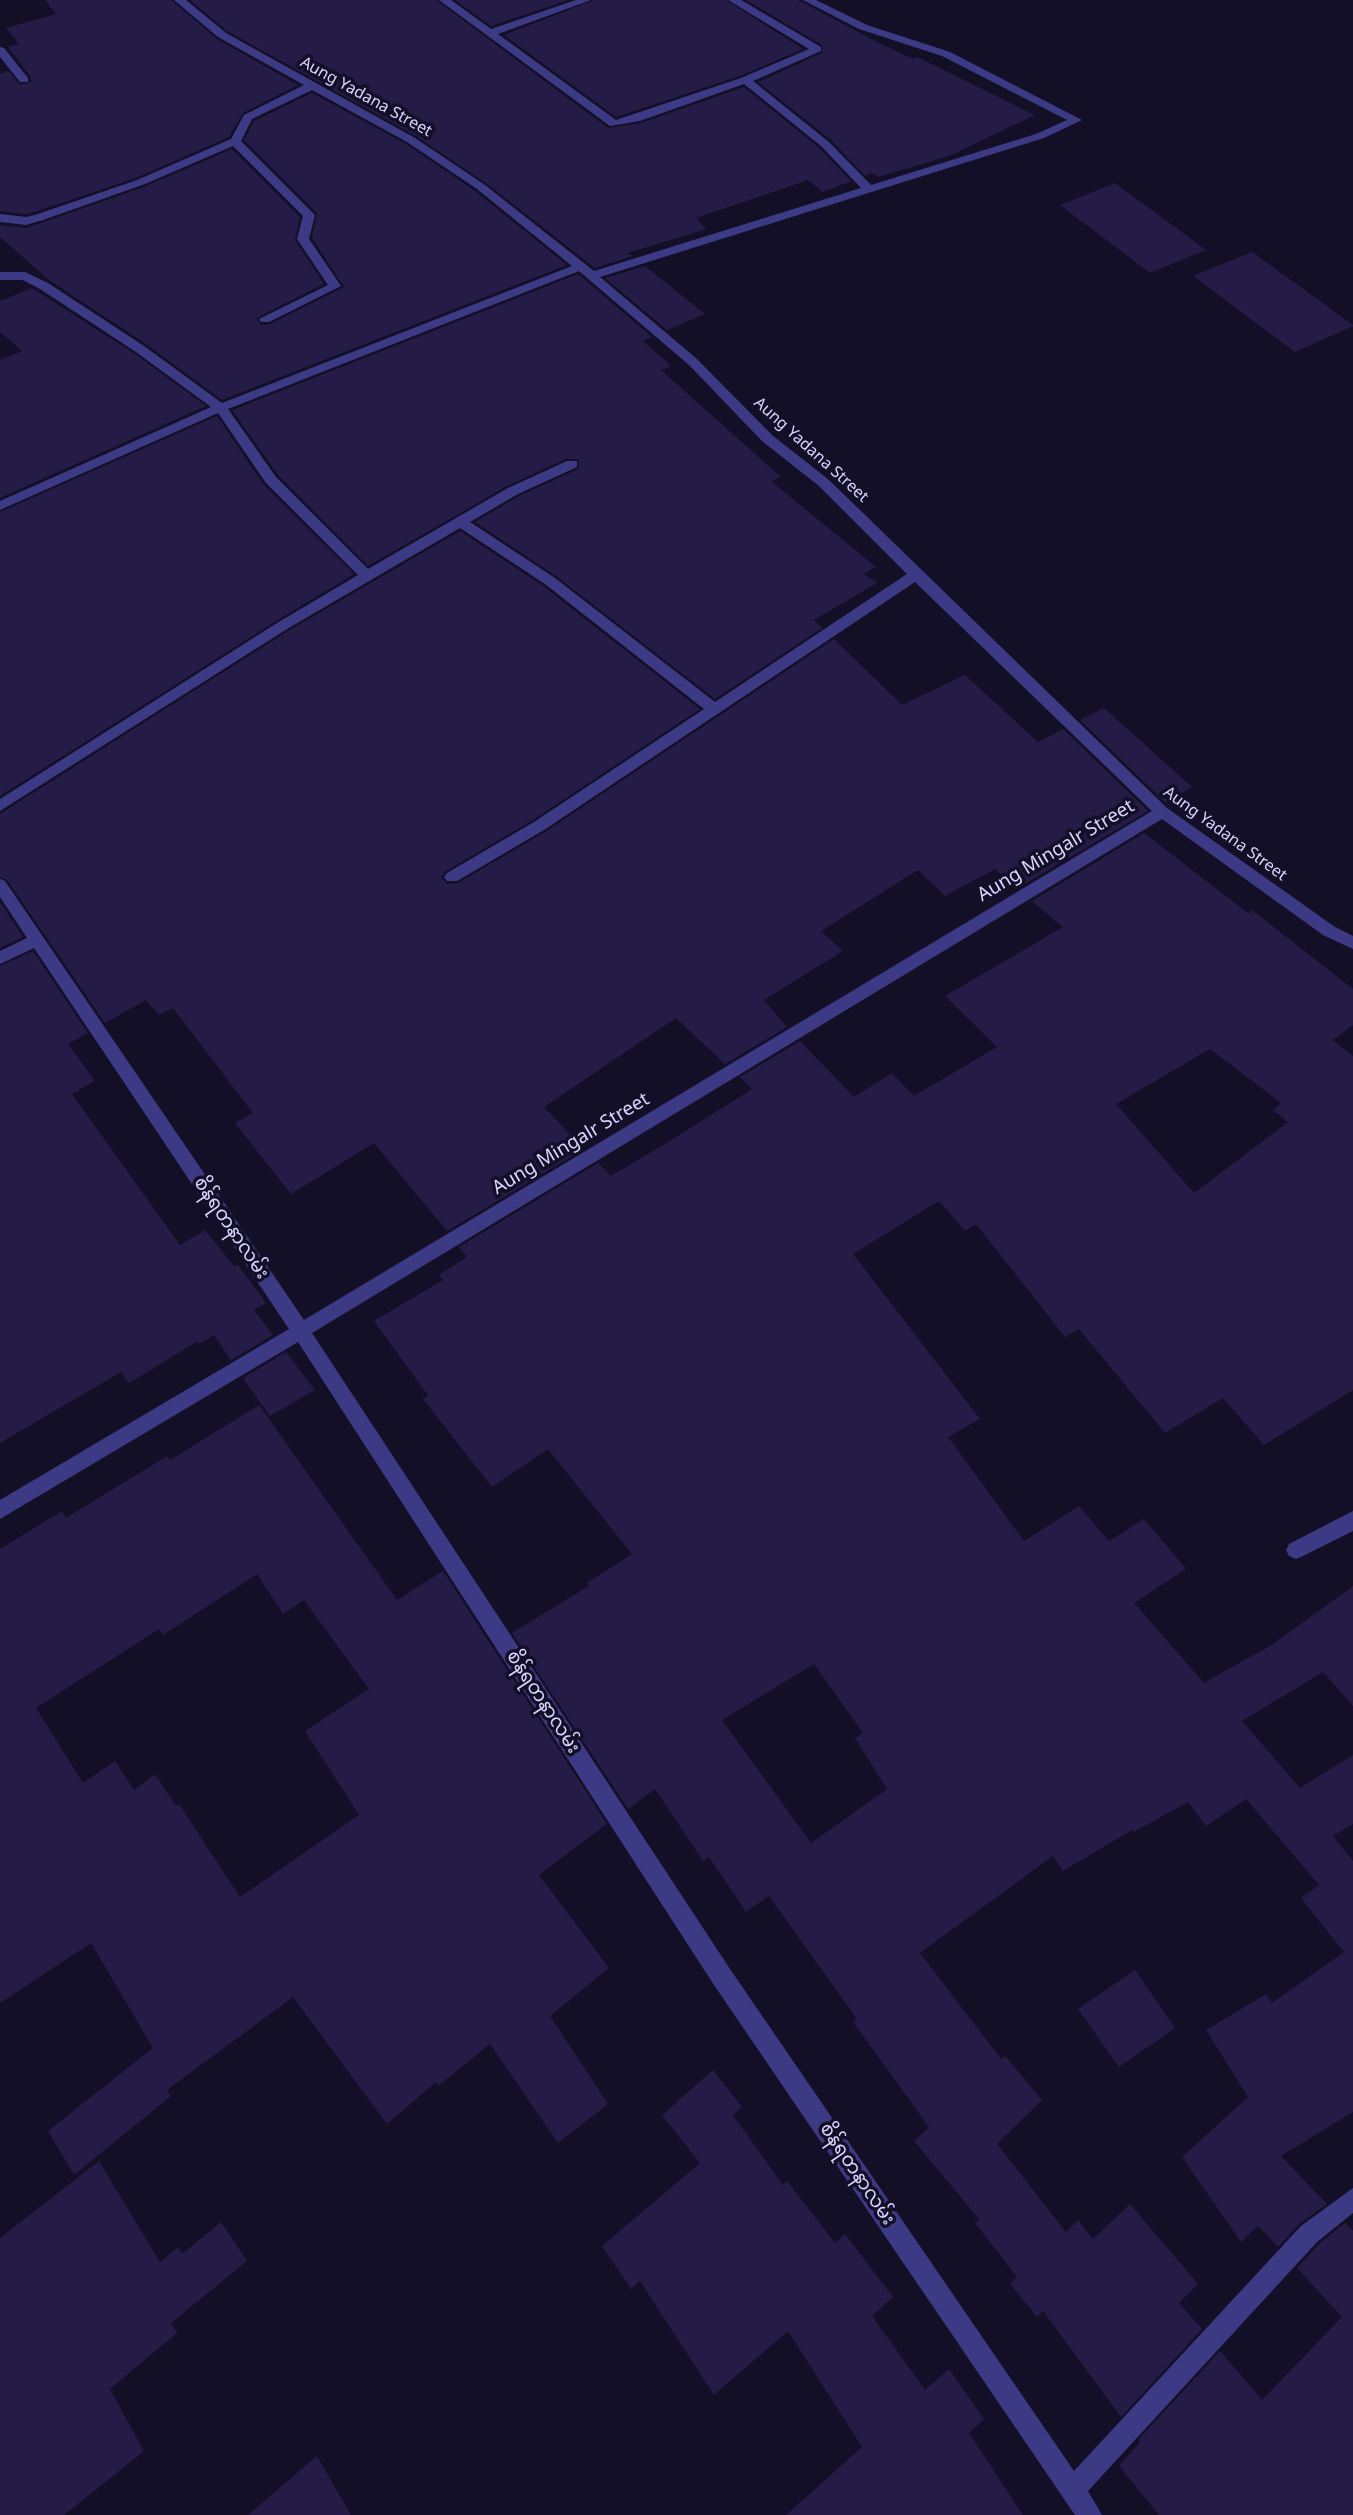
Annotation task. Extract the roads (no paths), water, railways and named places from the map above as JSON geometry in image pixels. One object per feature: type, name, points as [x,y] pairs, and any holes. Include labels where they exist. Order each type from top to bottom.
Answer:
[{"type":"street","name":"Aung Yadana Street","points":[[179,0],[222,35],[411,141],[481,187],[586,271],[693,362],[767,438],[824,483],[1162,812],[1329,931],[1353,943]]},
{"type":"street","points":[[444,0],[614,124],[636,119],[745,80],[817,49],[733,0]]},
{"type":"street","points":[[490,33],[586,0]]},
{"type":"street","points":[[0,506],[85,464],[220,408],[586,271],[1040,136],[1076,120],[946,54],[863,27],[808,0]]},
{"type":"street","points":[[0,50],[24,80]]},
{"type":"street","points":[[745,80],[825,144],[868,188]]},
{"type":"street","points":[[0,218],[39,218],[141,182],[235,141],[248,117],[311,86]]},
{"type":"street","points":[[235,141],[309,215],[303,239],[335,286],[265,319]]},
{"type":"street","points":[[0,276],[24,276],[44,286],[139,349],[220,408],[271,480],[367,576]]},
{"type":"street","points":[[0,806],[282,626],[513,491],[572,464]]},
{"type":"street","points":[[462,523],[550,581],[713,709]]},
{"type":"street","points":[[452,877],[539,826],[916,575]]},
{"type":"street","name":"Aung Mingalr Street","points":[[0,1510],[1162,812]]},
{"type":"street","name":"စိန်ရတနာလမ်း","points":[[0,885],[301,1331],[723,1977],[1090,2515]]},
{"type":"street","points":[[0,958],[37,940]]},
{"type":"street","points":[[1296,1550],[1334,1533],[1353,1520]]},
{"type":"street","points":[[1073,2490],[1309,2234],[1353,2199]]}]
